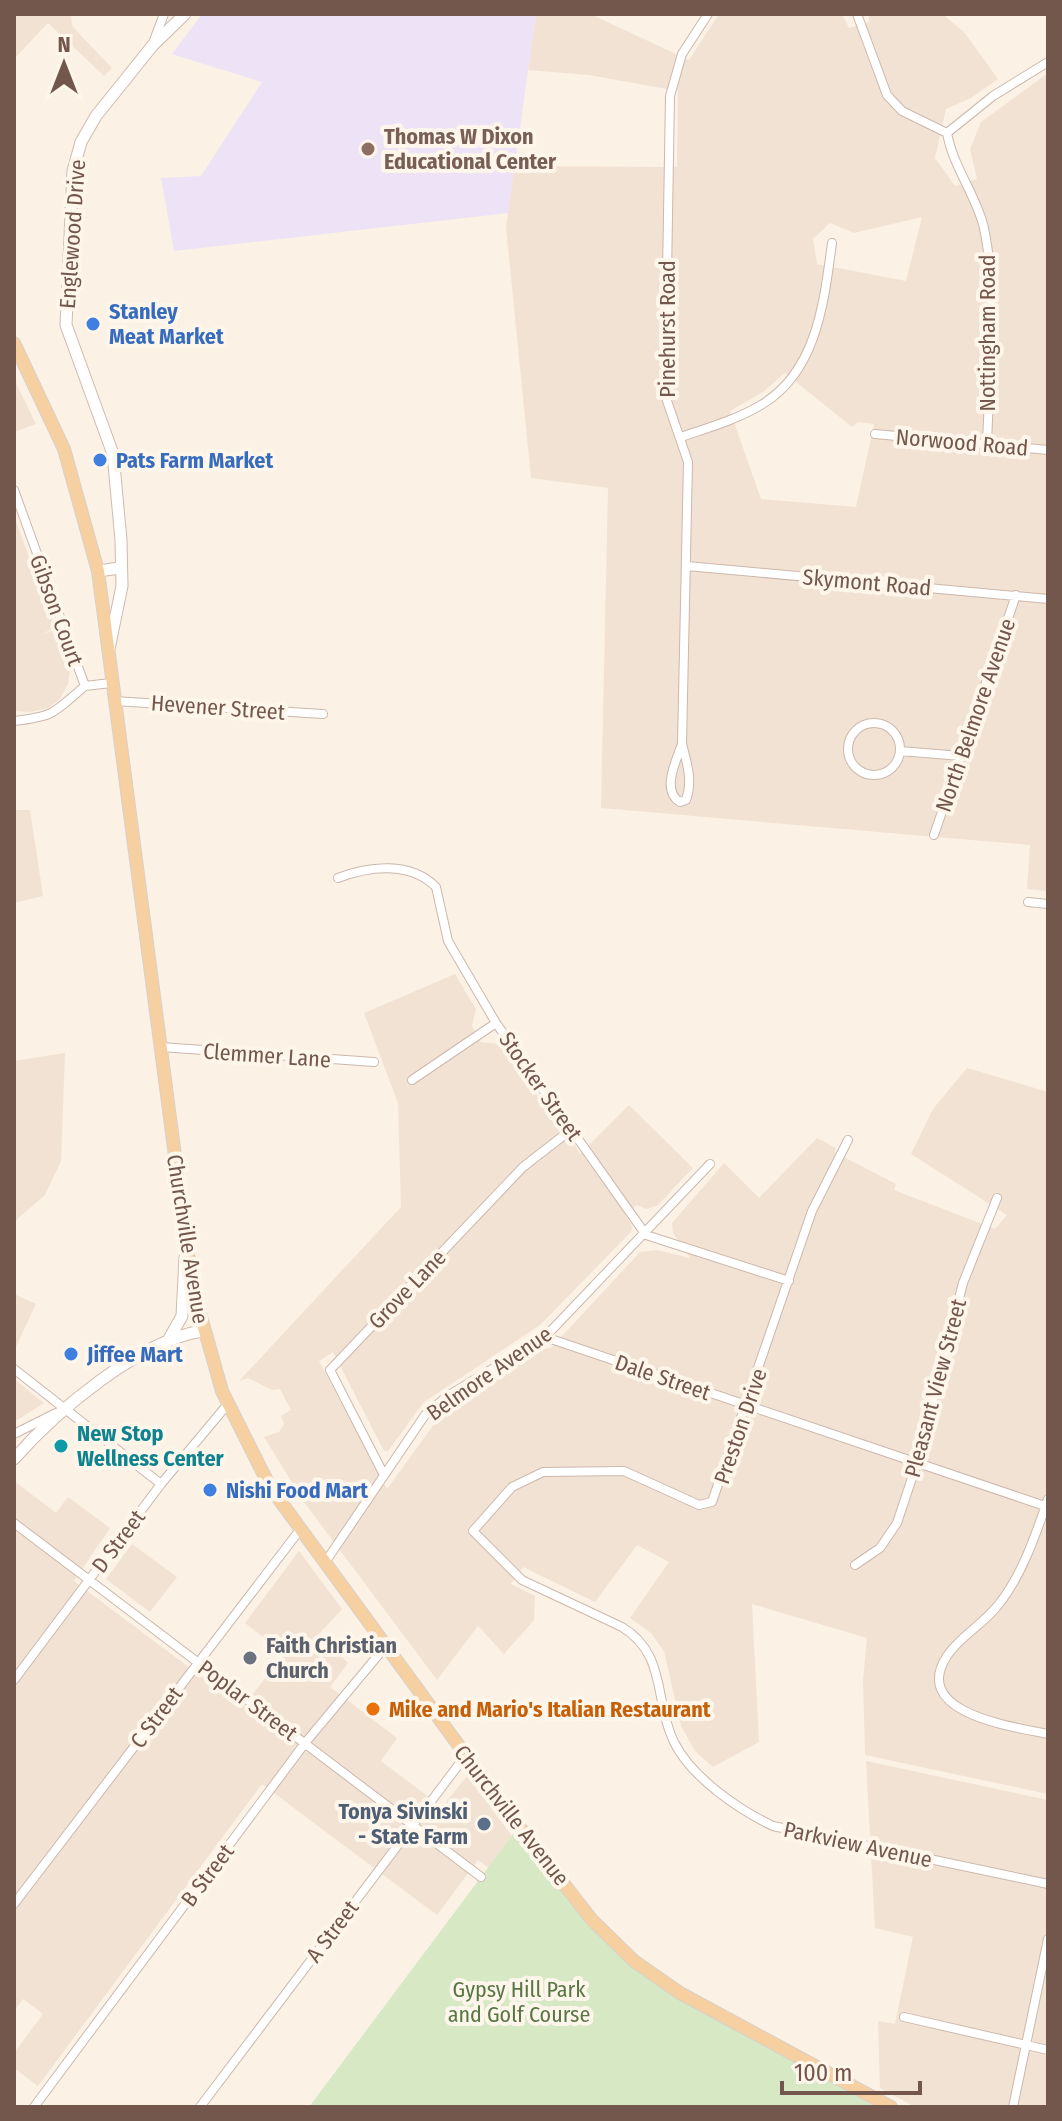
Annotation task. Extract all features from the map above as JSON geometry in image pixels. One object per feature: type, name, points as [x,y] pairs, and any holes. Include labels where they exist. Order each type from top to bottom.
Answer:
[{"type":"main road","name":"Churchville Avenue","points":[[14,343],[64,449],[98,571],[187,1245],[202,1331],[227,1405],[256,1464],[299,1531],[466,1755],[585,1911],[634,1961],[700,2005],[891,2107]]},
{"type":"street","name":"Englewood Drive","points":[[108,654],[120,597],[121,540],[113,454],[66,325],[71,189],[75,158],[87,130],[153,45],[164,14]]},
{"type":"street","points":[[153,45],[185,14]]},
{"type":"street","name":"Pinehurst Road","points":[[682,744],[672,772],[672,791],[680,802],[686,800],[689,791],[689,771],[682,744],[688,462],[665,395],[670,96],[682,54],[708,14]]},
{"type":"street","points":[[857,14],[887,95],[902,111],[947,133],[993,96],[1048,62]]},
{"type":"street","name":"Nottingham Road","points":[[947,133],[952,154],[979,211],[986,244],[987,445]]},
{"type":"street","points":[[681,437],[758,407],[792,379],[812,344],[832,243]]},
{"type":"street","name":"Norwood Road","points":[[875,434],[1048,450]]},
{"type":"street","name":"Gibson Court","points":[[14,490],[85,686]]},
{"type":"street","name":"Skymont Road","points":[[687,566],[1048,599]]},
{"type":"street","points":[[98,571],[120,568]]},
{"type":"street","name":"North Belmore Avenue","points":[[934,835],[1016,595]]},
{"type":"street","points":[[14,721],[51,715],[68,704],[85,686],[111,683]]},
{"type":"street","name":"Hevener Street","points":[[113,701],[323,714]]},
{"type":"street","points":[[877,723],[894,733],[900,751],[889,769],[872,774],[853,765],[848,748],[858,728],[877,723]]},
{"type":"street","points":[[900,751],[961,756]]},
{"type":"street","name":"Stocker Street","points":[[338,878],[367,867],[412,872],[432,883],[440,895],[448,941],[496,1023],[646,1235]]},
{"type":"street","points":[[1028,902],[1048,904]]},
{"type":"street","points":[[412,1080],[496,1023]]},
{"type":"street","name":"Clemmer Lane","points":[[161,1047],[374,1062]]},
{"type":"street","name":"Grove Lane","points":[[384,1475],[330,1370],[523,1167],[572,1129]]},
{"type":"street","name":"Preston Drive","points":[[473,1531],[512,1487],[543,1472],[624,1471],[699,1505],[707,1505],[717,1494],[812,1211],[848,1140]]},
{"type":"street","name":"Belmore Avenue","points":[[324,1565],[419,1423],[438,1403],[545,1337],[646,1235],[710,1164]]},
{"type":"street","name":"Pleasant View Street","points":[[855,1565],[876,1552],[890,1534],[917,1463],[961,1289],[997,1198]]},
{"type":"street","points":[[646,1235],[789,1281]]},
{"type":"street","points":[[168,1340],[182,1316],[187,1245]]},
{"type":"street","points":[[14,1434],[64,1410],[168,1340],[202,1331]]},
{"type":"street","name":"Dale Street","points":[[545,1337],[1047,1504]]},
{"type":"street","points":[[14,1369],[161,1484]]},
{"type":"street","name":"D Street","points":[[14,1680],[161,1484],[227,1405]]},
{"type":"street","points":[[14,1459],[64,1410]]},
{"type":"street","points":[[1047,1504],[1009,1589],[989,1617],[949,1653],[941,1676],[950,1700],[967,1715],[1048,1734]]},
{"type":"street","name":"Poplar Street","points":[[14,1523],[481,1877]]},
{"type":"street","name":"C Street","points":[[14,1904],[299,1531]]},
{"type":"street","name":"Parkview Avenue","points":[[473,1531],[522,1580],[622,1627],[637,1638],[655,1664],[669,1729],[683,1756],[710,1783],[763,1821],[1048,1884]]},
{"type":"street","name":"B Street","points":[[37,2106],[305,1743],[385,1647]]},
{"type":"street","name":"A Street","points":[[200,2107],[466,1755]]},
{"type":"street","points":[[1013,2107],[1048,1939]]},
{"type":"street","points":[[904,2017],[1048,2050]]},
{"type":"shaded area","points":[[14,14],[71,14],[72,26],[112,68],[104,76],[48,23],[14,59]]},
{"type":"shaded area","name":"Thomas W Dixon Educational Center","points":[[202,14],[536,14],[508,213],[174,251],[161,178],[201,176],[262,82],[172,54]]},
{"type":"shaded area","points":[[536,14],[590,14],[689,60],[719,14],[842,14],[849,28],[869,22],[869,14],[942,14],[964,32],[998,79],[971,98],[946,109],[935,158],[955,186],[977,179],[970,149],[981,122],[1048,73],[1048,891],[1027,889],[1030,845],[601,808],[608,488],[531,478],[506,227],[514,166],[677,167],[678,91],[589,75],[528,70]],"holes":[[[922,217],[906,281],[817,264],[813,239],[830,223],[854,233]],[[785,373],[852,427],[858,422],[874,424],[856,507],[761,499],[730,411],[763,392]]]},
{"type":"shaded area","points":[[14,379],[36,424],[14,432]]},
{"type":"shaded area","points":[[14,516],[55,627],[41,635],[56,629],[70,669],[68,684],[59,700],[48,708],[31,712],[14,711]]},
{"type":"shaded area","points":[[14,810],[30,810],[43,896],[14,903]]},
{"type":"shaded area","points":[[455,974],[476,1009],[472,1026],[481,1042],[499,1044],[559,1125],[558,1130],[567,1143],[571,1139],[580,1154],[629,1105],[693,1168],[657,1206],[646,1209],[637,1205],[625,1215],[632,1226],[631,1232],[540,1325],[424,1402],[388,1451],[384,1451],[333,1352],[319,1361],[387,1489],[443,1412],[543,1349],[551,1348],[640,1252],[657,1250],[690,1258],[673,1233],[672,1223],[724,1163],[759,1198],[817,1138],[836,1148],[834,1152],[896,1184],[894,1190],[995,1229],[1007,1215],[911,1154],[933,1109],[967,1068],[1048,1092],[1048,1794],[865,1755],[863,1680],[867,1638],[752,1604],[759,1742],[713,1767],[695,1751],[681,1726],[664,1651],[651,1633],[630,1618],[669,1562],[637,1545],[595,1602],[523,1567],[511,1584],[535,1596],[534,1620],[504,1654],[478,1626],[437,1680],[304,1502],[264,1437],[279,1432],[284,1424],[281,1416],[291,1410],[280,1389],[272,1390],[248,1378],[239,1381],[401,1207],[398,1103],[364,1013]]},
{"type":"shaded area","points":[[65,1053],[61,1161],[45,1195],[14,1222],[14,1061]]},
{"type":"shaded area","points":[[14,1294],[36,1304],[14,1351]]},
{"type":"shaded area","points":[[14,1379],[44,1403],[14,1422]]},
{"type":"shaded area","points":[[14,1481],[56,1513],[68,1497],[110,1528],[74,1581],[242,1707],[285,1654],[245,1623],[299,1551],[342,1609],[319,1634],[348,1663],[330,1687],[397,1738],[381,1761],[442,1807],[467,1776],[512,1836],[489,1868],[478,1860],[437,1915],[262,1784],[38,2086],[14,2068],[14,2053],[43,2014],[23,1999],[14,2011]]},
{"type":"shaded area","points":[[132,1544],[177,1577],[150,1612],[106,1579]]},
{"type":"shaded area","points":[[866,1761],[1048,1800],[1048,2107],[915,2107],[880,2088],[878,2021],[895,2024],[913,1937],[875,1928]]},
{"type":"green space","name":"Gypsy Hill Park and Golf Course","points":[[517,1829],[572,1902],[694,2007],[876,2107],[309,2107]]},
{"type":"place","name":"Thomas W Dixon Educational Center","points":[[368,149]]},
{"type":"place","name":"Stanley Meat Market","points":[[93,324]]},
{"type":"place","name":"Pats Farm Market","points":[[100,460]]},
{"type":"place","name":"Jiffee Mart","points":[[71,1354]]},
{"type":"place","name":"New Stop Wellness Center","points":[[61,1446]]},
{"type":"place","name":"Nishi Food Mart","points":[[210,1490]]},
{"type":"place","name":"Faith Christian Church","points":[[250,1658]]},
{"type":"place","name":"Mike and Mario's Italian Restaurant","points":[[373,1709]]},
{"type":"place","name":"Tonya Sivinski - State Farm","points":[[484,1824]]}]
